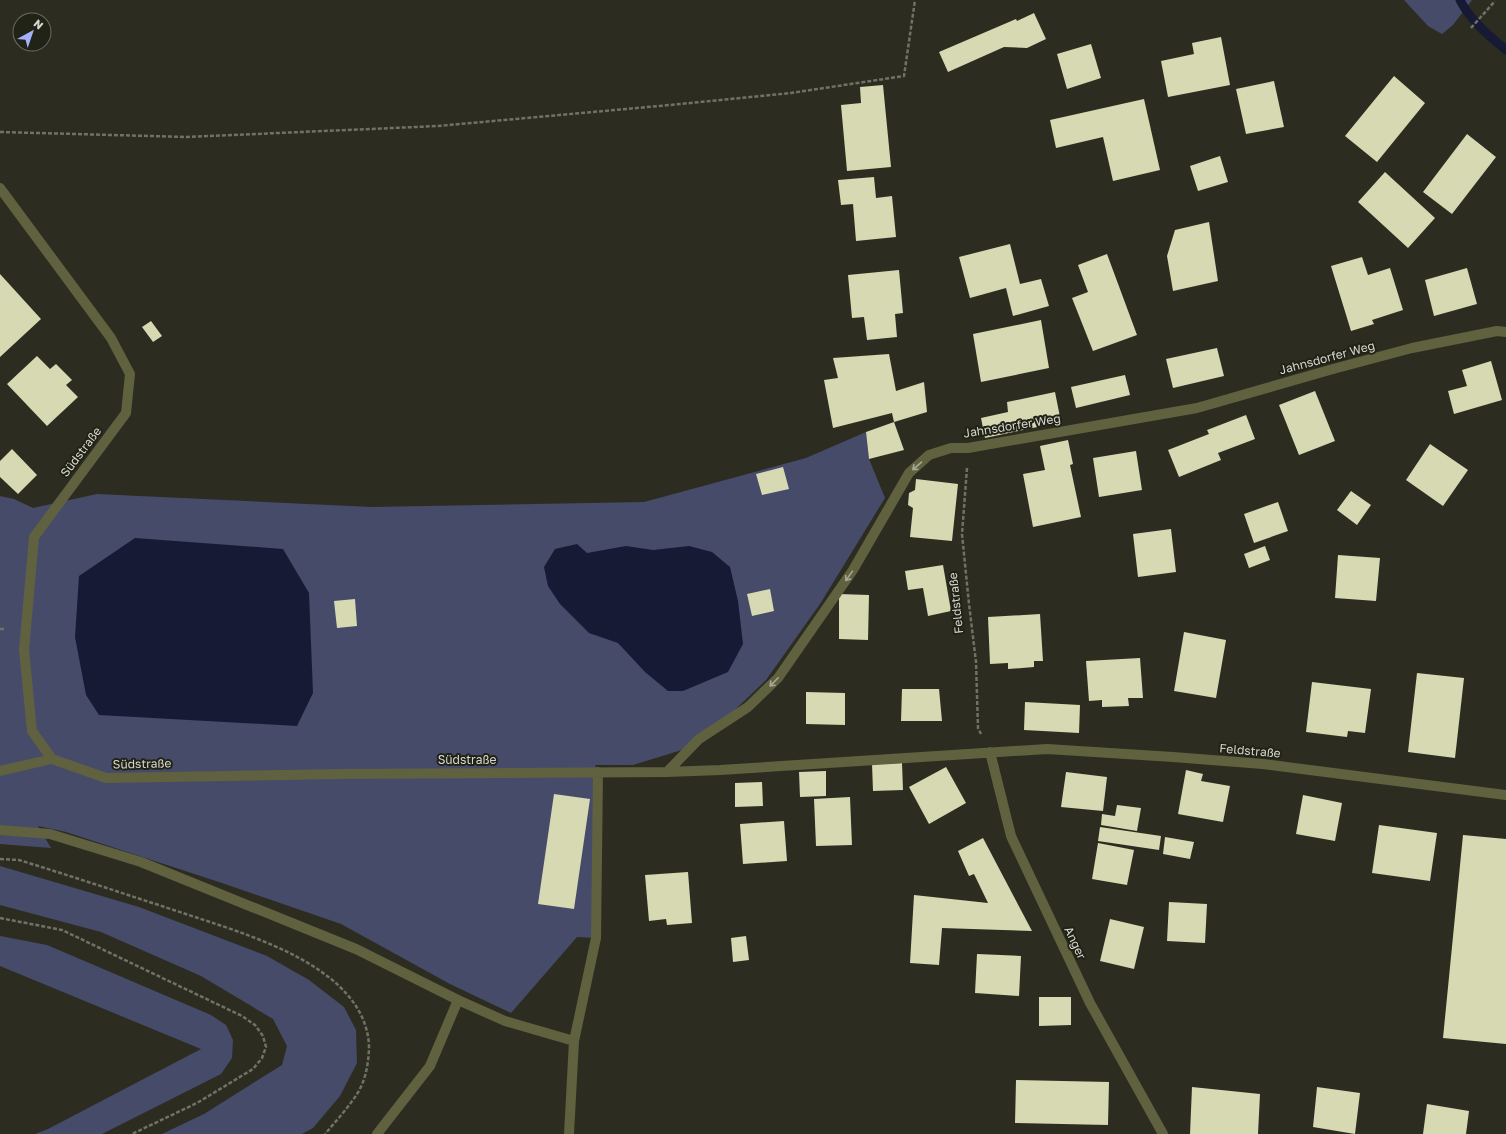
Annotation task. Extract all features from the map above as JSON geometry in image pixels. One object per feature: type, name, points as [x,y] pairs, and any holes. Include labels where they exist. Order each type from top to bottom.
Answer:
[{"type":"street","name":"Südstraße","points":[[0,188],[111,338],[130,374],[126,413],[34,537],[24,650],[32,732],[52,759],[106,778],[666,772],[720,770]]},
{"type":"street","name":"Jahnsdorfer Weg","points":[[666,772],[699,739],[748,707],[778,678],[853,570],[909,473],[929,455],[951,448],[968,448],[1197,408],[1412,348],[1497,331],[1506,332]]},
{"type":"street","name":"Feldstraße","points":[[720,770],[1047,749],[1173,756],[1262,764],[1506,795]]},
{"type":"street","name":"Anger","points":[[990,752],[1011,836],[1090,1004],[1163,1134]]},
{"type":"street","points":[[0,771],[52,759]]},
{"type":"street","points":[[569,1134],[574,1041],[596,938],[598,772]]},
{"type":"street","points":[[0,830],[50,834],[141,862],[356,949],[458,1000],[505,1021],[574,1041]]},
{"type":"street","points":[[377,1134],[430,1066],[458,1000]]},
{"type":"path","points":[[0,132],[187,137],[438,126],[791,93],[904,76],[915,0]]},
{"type":"path","points":[[1471,28],[1495,1]]},
{"type":"path","name":"Feldstraße","points":[[968,448],[962,534],[976,662],[978,728],[990,752]]},
{"type":"path","points":[[0,629],[6,629]]},
{"type":"path","points":[[0,859],[19,860],[256,938],[296,955],[331,978],[348,996],[362,1017],[368,1036],[369,1056],[364,1078],[357,1094],[325,1134]]},
{"type":"path","points":[[0,918],[62,930],[242,1016],[255,1025],[262,1036],[266,1047],[262,1058],[253,1069],[197,1103],[132,1134]]},
{"type":"shaded area","points":[[1404,0],[1472,0],[1453,25],[1442,34],[1428,26]]},
{"type":"shaded area","points":[[866,432],[869,459],[885,498],[820,604],[766,680],[698,745],[633,765],[595,765],[598,772],[596,938],[577,937],[511,1013],[450,984],[341,924],[225,884],[66,832],[38,826],[51,848],[0,844],[0,496],[14,499],[33,508],[97,494],[371,507],[644,502],[806,458]]},
{"type":"shaded area","points":[[135,538],[283,549],[309,593],[313,693],[297,726],[99,715],[86,695],[75,637],[79,576]]},
{"type":"shaded area","points":[[577,544],[587,553],[626,546],[653,550],[689,546],[712,552],[730,567],[738,601],[743,644],[728,672],[683,691],[668,691],[645,672],[618,643],[589,633],[560,604],[548,586],[544,567],[555,549]]},
{"type":"shaded area","points":[[0,866],[139,907],[267,956],[309,980],[344,1007],[356,1030],[357,1063],[340,1096],[313,1128],[302,1134],[162,1134],[204,1114],[282,1065],[287,1046],[273,1019],[201,976],[101,932],[0,905]]},
{"type":"shaded area","points":[[0,936],[47,945],[211,1015],[226,1025],[233,1040],[232,1058],[221,1074],[102,1134],[35,1134],[48,1129],[201,1049],[0,966]]},
{"type":"building","points":[[1034,13],[1046,39],[1027,48],[1004,47],[948,72],[939,52],[1016,19],[1017,21]]},
{"type":"building","points":[[1221,37],[1230,85],[1168,97],[1161,61],[1194,54],[1192,43]]},
{"type":"building","points":[[1091,44],[1101,78],[1067,89],[1057,54]]},
{"type":"building","points":[[1394,76],[1425,103],[1377,162],[1345,136]]},
{"type":"building","points":[[1274,81],[1284,127],[1246,134],[1236,89]]},
{"type":"building","points":[[883,85],[891,167],[847,171],[841,105],[861,103],[860,87]]},
{"type":"building","points":[[1144,99],[1160,170],[1113,181],[1103,137],[1056,148],[1050,120]]},
{"type":"building","points":[[1467,134],[1496,157],[1452,214],[1423,192]]},
{"type":"building","points":[[1220,156],[1228,182],[1198,191],[1190,166]]},
{"type":"building","points":[[1385,172],[1435,218],[1408,248],[1358,202]]},
{"type":"building","points":[[874,177],[876,198],[892,196],[896,237],[856,241],[853,204],[841,205],[838,180]]},
{"type":"building","points":[[1209,222],[1218,281],[1173,291],[1167,256],[1175,230]]},
{"type":"building","points":[[1010,244],[1020,284],[1041,279],[1049,306],[1013,316],[1006,288],[970,298],[959,257]]},
{"type":"building","points":[[1107,254],[1137,335],[1093,351],[1072,298],[1088,292],[1078,265]]},
{"type":"building","points":[[1362,257],[1368,275],[1390,268],[1403,310],[1372,320],[1374,324],[1351,331],[1331,266]]},
{"type":"building","points":[[1467,268],[1477,304],[1434,316],[1425,280]]},
{"type":"building","points":[[899,270],[903,313],[895,314],[897,337],[867,340],[864,317],[852,318],[848,275]]},
{"type":"building","points":[[0,274],[41,319],[0,357]]},
{"type":"building","points":[[1041,320],[1049,368],[981,382],[973,334]]},
{"type":"building","points":[[151,321],[162,336],[153,342],[142,327]]},
{"type":"building","points":[[1217,348],[1224,376],[1173,388],[1166,359]]},
{"type":"building","points":[[889,354],[896,391],[924,382],[927,412],[894,422],[892,413],[833,428],[824,380],[838,378],[833,358]]},
{"type":"building","points":[[37,356],[50,369],[56,364],[72,380],[66,385],[78,397],[47,426],[7,384]]},
{"type":"building","points":[[1491,361],[1502,400],[1454,414],[1448,391],[1467,386],[1462,370]]},
{"type":"building","points":[[1125,375],[1130,395],[1076,408],[1071,387]]},
{"type":"building","points":[[1315,391],[1335,441],[1299,455],[1279,405]]},
{"type":"building","points":[[1055,392],[1061,422],[985,438],[981,418],[1008,412],[1007,402]]},
{"type":"building","points":[[1246,415],[1255,439],[1218,453],[1221,460],[1179,477],[1168,450],[1209,434],[1207,430]]},
{"type":"building","points":[[894,422],[904,450],[869,459],[866,432]]},
{"type":"building","points":[[1068,440],[1073,464],[1070,465],[1081,517],[1033,527],[1023,474],[1045,470],[1040,446]]},
{"type":"building","points":[[1430,444],[1468,470],[1443,506],[1406,480]]},
{"type":"building","points":[[12,449],[37,475],[18,494],[0,477],[0,461]]},
{"type":"building","points":[[1136,451],[1142,490],[1099,497],[1093,458]]},
{"type":"building","points":[[783,467],[789,489],[762,495],[756,474]]},
{"type":"building","points":[[916,479],[958,484],[952,541],[910,537],[913,508],[908,505],[909,493],[915,490]]},
{"type":"building","points":[[1351,491],[1371,505],[1357,525],[1337,510]]},
{"type":"building","points":[[1278,502],[1288,531],[1254,543],[1244,514]]},
{"type":"building","points":[[1171,529],[1176,572],[1138,577],[1133,534]]},
{"type":"building","points":[[1265,546],[1270,560],[1249,568],[1244,554]]},
{"type":"building","points":[[1338,555],[1380,558],[1376,601],[1335,598]]},
{"type":"building","points":[[943,565],[951,611],[928,616],[923,588],[908,590],[905,571]]},
{"type":"building","points":[[770,589],[774,611],[752,616],[747,594]]},
{"type":"building","points":[[839,594],[869,595],[868,640],[839,639]]},
{"type":"building","points":[[355,599],[357,626],[337,628],[334,601]]},
{"type":"building","points":[[1040,614],[1043,661],[1034,661],[1034,667],[1008,669],[1008,663],[990,664],[988,617]]},
{"type":"building","points":[[1184,632],[1226,640],[1216,698],[1174,691]]},
{"type":"building","points":[[1140,658],[1143,698],[1128,698],[1129,706],[1102,707],[1102,700],[1089,701],[1086,661]]},
{"type":"building","points":[[1417,673],[1464,678],[1455,758],[1408,752]]},
{"type":"building","points":[[1312,682],[1371,689],[1365,733],[1348,731],[1347,737],[1306,732]]},
{"type":"building","points":[[902,689],[939,689],[942,721],[901,721]]},
{"type":"building","points":[[806,692],[845,693],[845,725],[806,724]]},
{"type":"building","points":[[1025,702],[1080,705],[1079,733],[1024,730]]},
{"type":"building","points":[[902,763],[903,790],[873,791],[872,764]]},
{"type":"building","points":[[946,767],[966,803],[929,824],[909,787]]},
{"type":"building","points":[[1186,770],[1203,774],[1201,781],[1230,786],[1223,822],[1178,814]]},
{"type":"building","points":[[826,771],[826,796],[800,797],[799,772]]},
{"type":"building","points":[[1066,772],[1107,777],[1103,811],[1061,807]]},
{"type":"building","points":[[762,782],[763,806],[735,807],[735,783]]},
{"type":"building","points":[[554,794],[590,799],[574,909],[538,904]]},
{"type":"building","points":[[1303,795],[1342,803],[1335,841],[1296,834]]},
{"type":"building","points":[[850,797],[852,845],[816,846],[814,799]]},
{"type":"building","points":[[1117,805],[1141,808],[1137,831],[1101,825],[1102,814],[1115,816]]},
{"type":"building","points":[[784,821],[787,861],[743,864],[740,824]]},
{"type":"building","points":[[1379,825],[1437,833],[1430,881],[1372,873]]},
{"type":"building","points":[[1100,827],[1161,836],[1159,850],[1098,841]]},
{"type":"building","points":[[1463,835],[1506,839],[1506,1044],[1443,1038]]},
{"type":"building","points":[[1165,837],[1194,842],[1190,859],[1163,854]]},
{"type":"building","points":[[983,838],[1032,931],[942,928],[939,965],[910,963],[914,895],[988,903],[974,874],[969,876],[958,851]]},
{"type":"building","points":[[1098,843],[1134,850],[1127,885],[1092,879]]},
{"type":"building","points":[[688,872],[692,923],[667,925],[666,919],[649,921],[645,875]]},
{"type":"building","points":[[1169,902],[1207,904],[1205,943],[1167,941]]},
{"type":"building","points":[[1110,919],[1144,927],[1134,969],[1100,961]]},
{"type":"building","points":[[746,936],[749,960],[733,962],[731,938]]},
{"type":"building","points":[[977,954],[1021,956],[1019,996],[975,993]]},
{"type":"building","points":[[1039,997],[1071,997],[1071,1025],[1039,1026]]},
{"type":"building","points":[[1016,1080],[1109,1082],[1108,1125],[1015,1123]]},
{"type":"building","points":[[1192,1087],[1260,1094],[1258,1134],[1190,1134]]},
{"type":"building","points":[[1317,1087],[1360,1093],[1355,1134],[1313,1127]]},
{"type":"building","points":[[1427,1104],[1469,1111],[1466,1134],[1423,1134]]},
{"type":"waterway","points":[[1460,0],[1474,21],[1506,50]]}]
